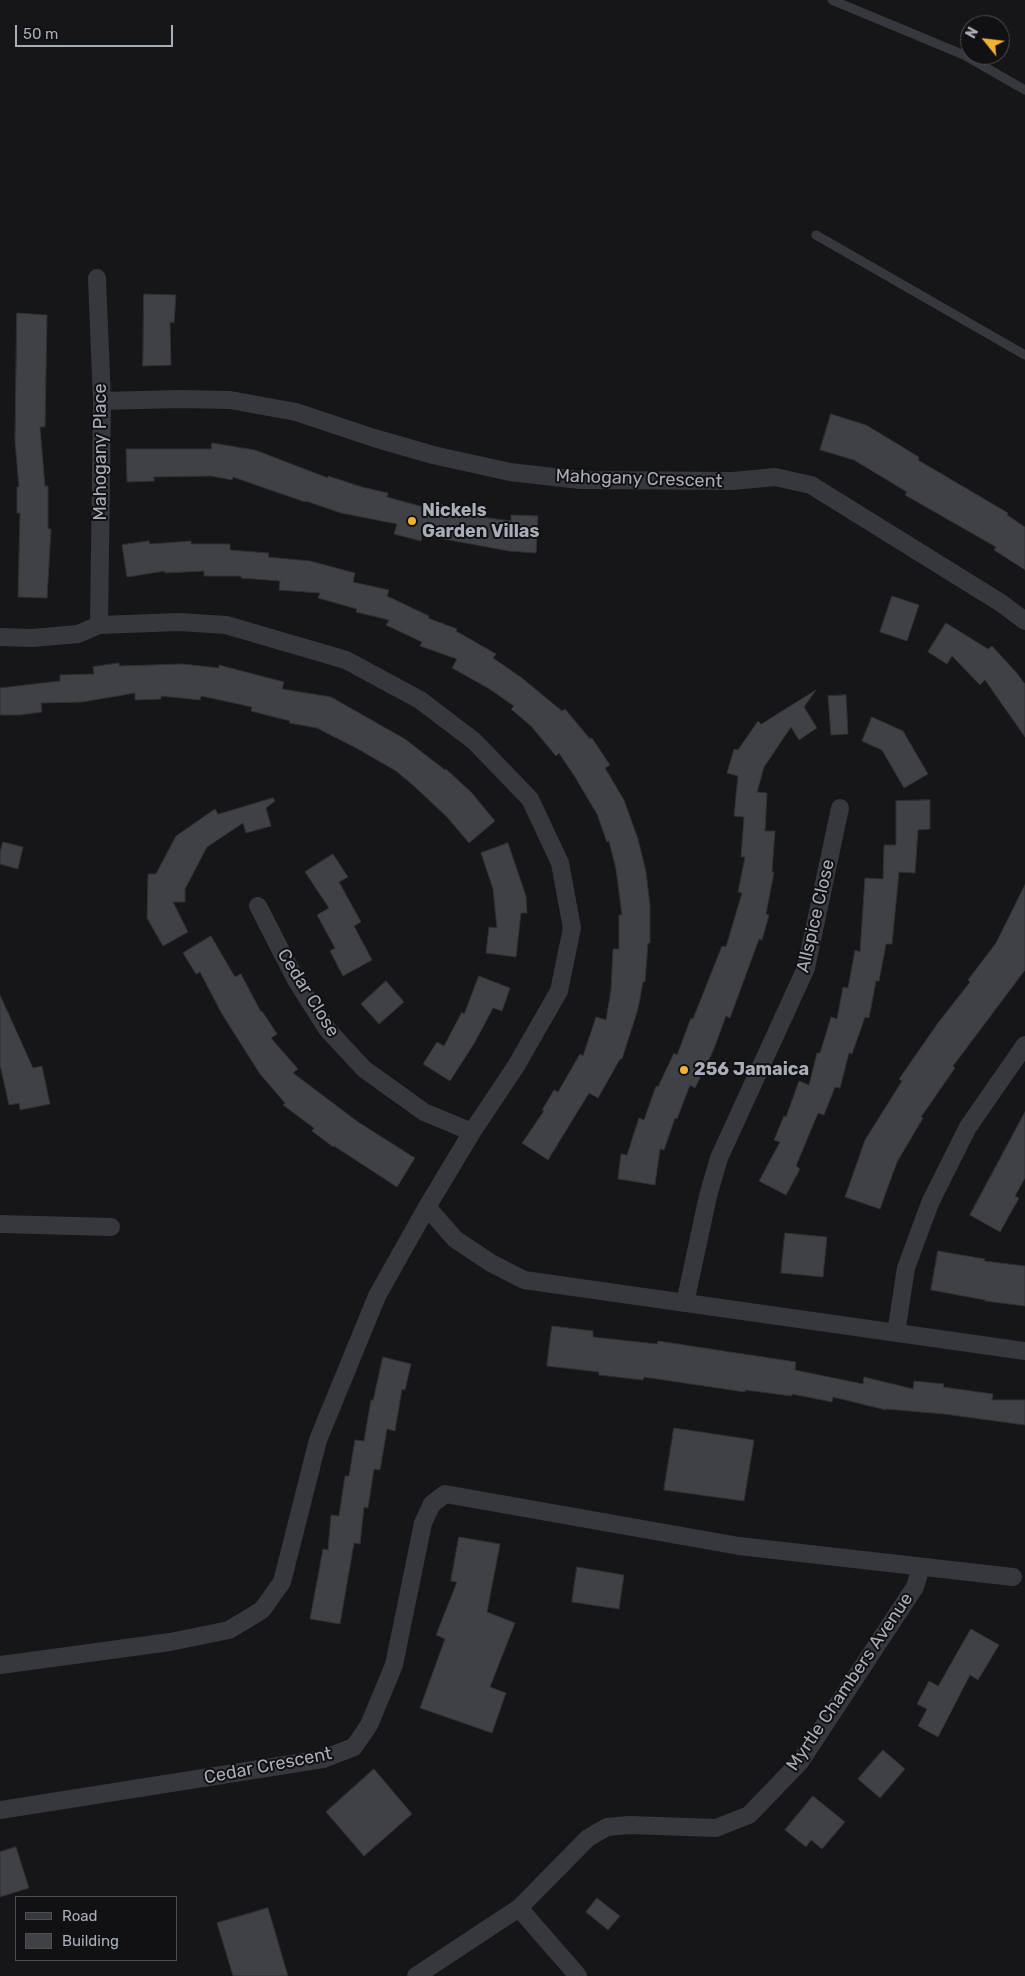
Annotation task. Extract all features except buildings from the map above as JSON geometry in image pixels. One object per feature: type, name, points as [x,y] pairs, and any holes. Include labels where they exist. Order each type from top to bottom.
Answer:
[{"type":"street","name":"Mahogany Place","points":[[97,278],[102,400],[99,625]]},
{"type":"street","name":"Mahogany Crescent","points":[[102,400],[230,400],[296,412],[433,455],[510,472],[580,480],[733,481],[775,477],[811,485],[1001,603],[1025,621]]},
{"type":"street","points":[[0,637],[32,638],[78,634],[99,625],[179,622],[226,624],[346,660],[420,700],[474,741],[530,799],[560,863],[572,928],[558,991],[516,1066],[472,1132],[427,1207],[377,1296],[318,1440],[282,1582],[262,1610],[229,1630],[170,1642],[0,1665]]},
{"type":"street","name":"Allspice Close","points":[[685,1303],[708,1196],[719,1158],[806,968],[840,808]]},
{"type":"street","name":"Cedar Close","points":[[258,906],[296,980],[327,1029],[364,1069],[424,1112],[472,1132]]},
{"type":"street","points":[[896,1333],[906,1268],[930,1203],[968,1127],[1025,1045]]},
{"type":"street","points":[[427,1207],[455,1239],[490,1263],[524,1280],[1025,1352]]},
{"type":"street","points":[[0,1224],[111,1228]]},
{"type":"street","name":"Cedar Crescent","points":[[0,1810],[323,1760],[354,1747],[370,1725],[394,1665],[423,1523],[432,1504],[445,1494],[739,1546],[921,1567]]},
{"type":"street","points":[[921,1567],[1013,1577]]},
{"type":"street","name":"Myrtle Chambers Avenue","points":[[416,1976],[519,1908],[588,1838],[607,1827],[629,1825],[716,1828],[749,1815],[800,1762],[915,1587],[921,1567]]},
{"type":"street","points":[[519,1908],[578,1976]]},
{"type":"lane","points":[[832,0],[964,55],[1025,90]]},
{"type":"lane","points":[[816,234],[1025,355]]},
{"type":"place","name":"Nickels Garden Villas","points":[[412,521]]},
{"type":"place","name":"256 Jamaica","points":[[684,1070]]}]
